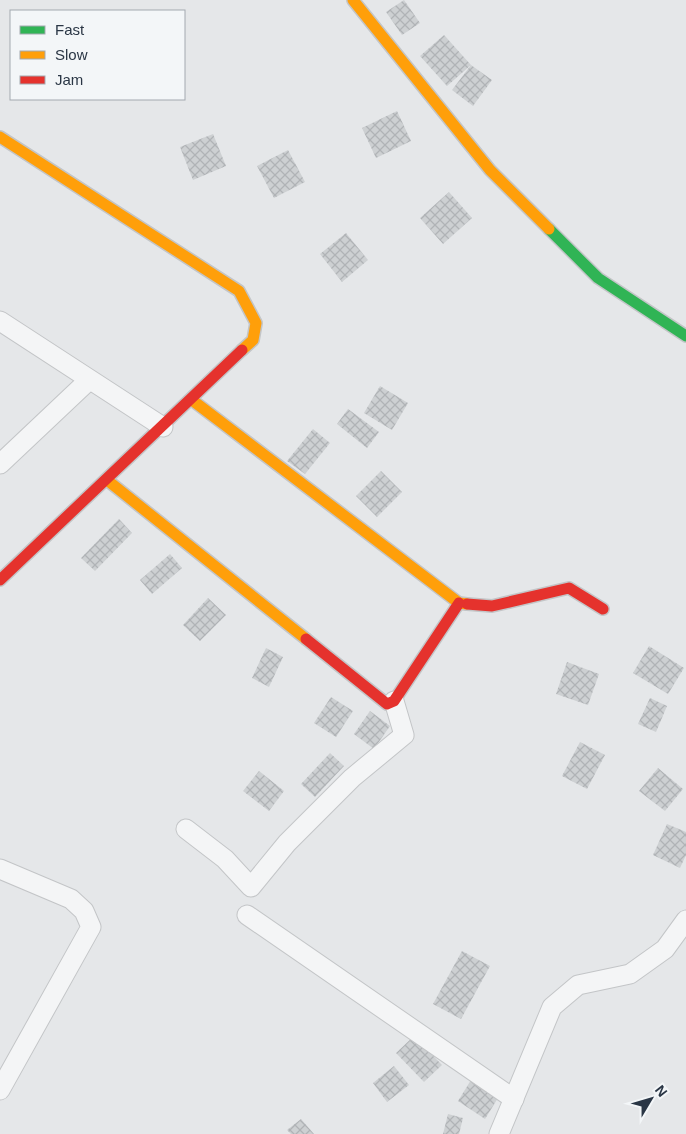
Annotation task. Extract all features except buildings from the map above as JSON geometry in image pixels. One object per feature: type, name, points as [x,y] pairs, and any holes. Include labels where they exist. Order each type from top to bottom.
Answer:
[{"type":"street","points":[[353,0],[490,170],[584,265],[598,278],[686,336]]},
{"type":"street","points":[[0,137],[239,291],[256,323],[253,340],[192,400],[0,580]]},
{"type":"street","points":[[0,321],[163,427]]},
{"type":"street","points":[[0,464],[89,380]]},
{"type":"street","points":[[192,400],[459,603],[492,606],[569,588],[603,609]]},
{"type":"street","points":[[107,480],[386,704],[394,701],[459,603]]},
{"type":"street","points":[[186,829],[224,859],[250,887],[287,843],[352,778],[404,735],[394,701]]},
{"type":"street","points":[[0,869],[71,899],[84,911],[91,926],[7,1062],[0,1090]]},
{"type":"street","points":[[247,915],[514,1099]]},
{"type":"street","points":[[498,1134],[552,1007],[578,985],[630,974],[665,948],[686,920]]},
{"type":"traffic: fast","points":[[549,229],[598,278],[686,336]]},
{"type":"traffic: slow","points":[[353,0],[490,170],[549,229]]},
{"type":"traffic: slow","points":[[0,137],[239,291],[256,323],[253,340],[242,350]]},
{"type":"traffic: slow","points":[[192,400],[459,603],[467,604]]},
{"type":"traffic: slow","points":[[107,480],[306,639]]},
{"type":"traffic: jam","points":[[0,580],[242,350]]},
{"type":"traffic: jam","points":[[467,604],[492,606],[569,588],[603,609]]},
{"type":"traffic: jam","points":[[306,639],[387,704],[394,701],[459,603]]}]
